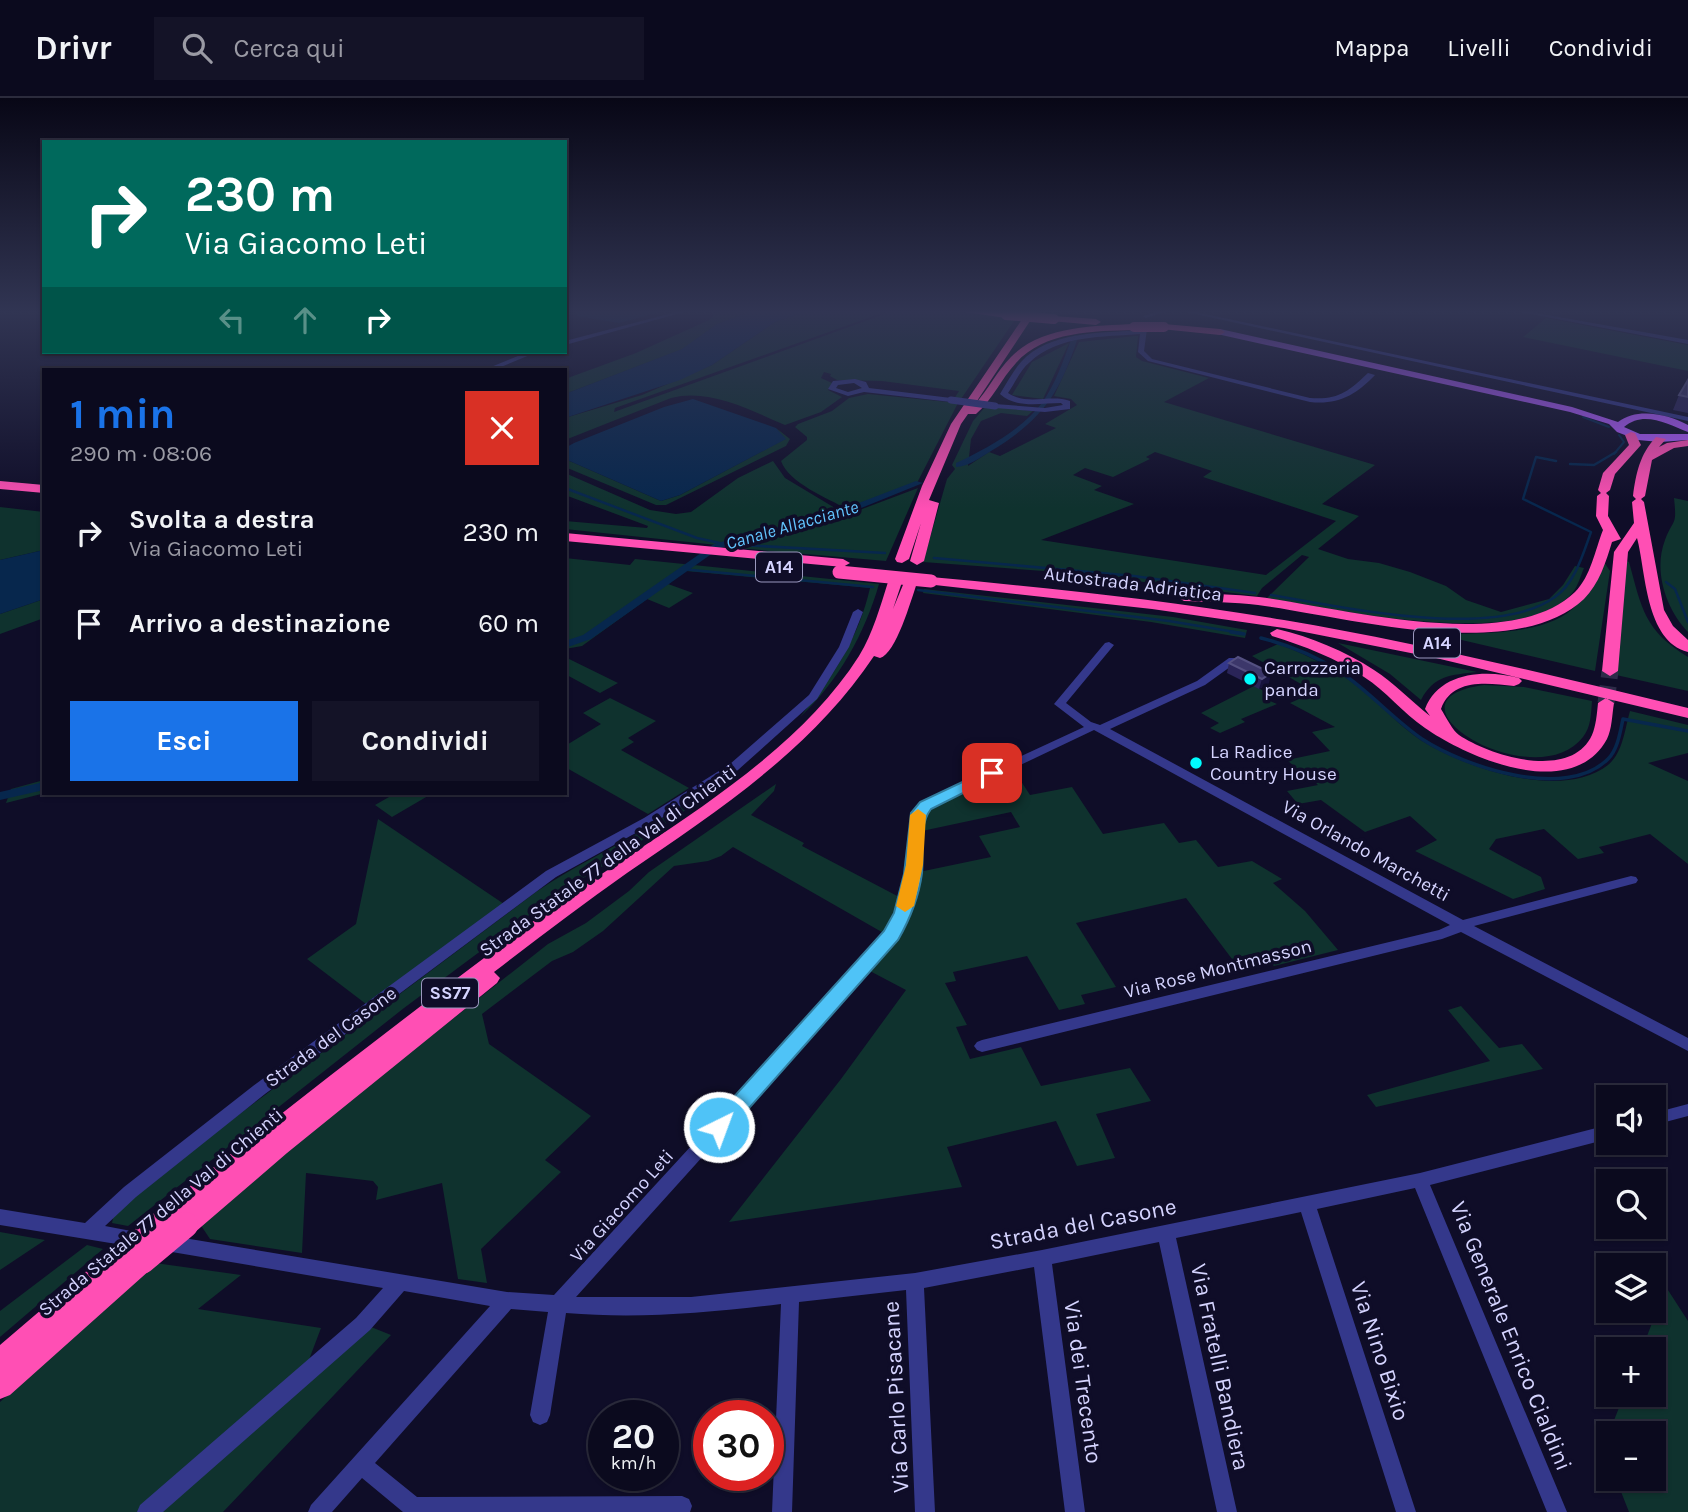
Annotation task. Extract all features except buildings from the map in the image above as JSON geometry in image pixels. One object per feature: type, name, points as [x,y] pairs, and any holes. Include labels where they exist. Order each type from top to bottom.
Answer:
[{"type":"highway","points":[[902,559],[968,402],[985,378]]},
{"type":"highway","points":[[942,464],[995,378]]},
{"type":"highway","points":[[972,412],[983,404],[1000,378]]},
{"type":"highway","points":[[1647,459],[1687,432]]},
{"type":"highway","points":[[1621,552],[1602,516],[1603,493],[1609,473],[1635,445],[1631,435]]},
{"type":"highway","points":[[1660,439],[1651,448],[1647,459],[1639,499],[1638,526],[1649,563],[1655,604],[1664,625],[1688,648]]},
{"type":"highway","points":[[917,561],[934,484]]},
{"type":"highway","points":[[0,485],[42,489]]},
{"type":"highway","points":[[0,495],[42,498]]},
{"type":"highway","points":[[1610,671],[1621,552],[1627,538],[1638,526]]},
{"type":"highway","points":[[1184,597],[1257,601],[1422,626],[1465,628],[1510,624],[1550,614],[1579,597],[1588,583],[1609,531]]},
{"type":"highway","name":"Autostrada Adriatica","points":[[567,537],[1219,613],[1336,633],[1688,715]]},
{"type":"highway","name":"Autostrada Adriatica","points":[[567,547],[680,552]]},
{"type":"highway","name":"Autostrada Adriatica","points":[[917,579],[1184,597],[1295,614],[1416,638],[1688,700]]},
{"type":"highway","name":"Strada Statale 77 della Val di Chienti","points":[[0,1362],[488,980],[757,787],[803,748],[834,716],[877,659],[917,579]]},
{"type":"highway","points":[[1081,595],[1129,606],[1240,623],[1317,646],[1368,673],[1428,722],[1463,745],[1489,756],[1517,763],[1534,765],[1568,762],[1580,757],[1597,742],[1602,732],[1605,704]]},
{"type":"highway","points":[[1463,745],[1443,727],[1433,709],[1439,692],[1466,681],[1494,679],[1528,683],[1688,715]]},
{"type":"highway","name":"Strada Statale 77 della Val di Chienti","points":[[0,1385],[131,1260]]},
{"type":"main road","points":[[1431,378],[1572,410],[1619,426],[1631,435],[1660,439],[1687,432]]},
{"type":"main road","points":[[1442,378],[1632,418],[1668,420],[1687,432]]},
{"type":"main road","points":[[1619,426],[1632,418]]},
{"type":"street","points":[[865,390],[995,406],[1036,405],[1050,401],[1062,401],[1068,405],[1045,410],[1036,405],[1012,399],[1004,394],[1015,378]]},
{"type":"street","points":[[1222,378],[1325,402],[1343,399],[1368,378]]},
{"type":"street","points":[[1463,378],[1687,432]]},
{"type":"street","name":"Strada del Casone","points":[[88,1231],[130,1192],[259,1090],[551,874],[648,821],[734,767],[813,697],[844,647],[858,612]]},
{"type":"street","name":"Via Orlando Marchetti","points":[[1109,645],[1060,704],[1097,728],[1688,1045]]},
{"type":"street","name":"Via Giacomo Leti","points":[[558,1304],[883,947],[898,925],[907,901],[915,865],[916,817],[926,805],[1202,682],[1233,660]]},
{"type":"street","name":"Via Rose Montmasson","points":[[982,1046],[1442,934],[1631,880]]},
{"type":"street","points":[[1666,1116],[1688,1110]]},
{"type":"street","name":"Strada del Casone","points":[[0,1217],[507,1300],[657,1308],[915,1281],[1042,1258],[1420,1180],[1596,1135]]},
{"type":"street","name":"Via Generale Enrico Cialdini","points":[[1420,1180],[1557,1512]]},
{"type":"street","name":"Via Nino Bixio","points":[[1307,1204],[1406,1512]]},
{"type":"street","name":"Via Fratelli Bandiera","points":[[1166,1232],[1227,1512]]},
{"type":"street","name":"Via dei Trecento","points":[[1042,1258],[1075,1512]]},
{"type":"street","name":"Via Carlo Pisacane","points":[[915,1281],[925,1512]]},
{"type":"street","points":[[147,1512],[363,1324],[399,1283]]},
{"type":"street","points":[[782,1512],[790,1296]]},
{"type":"street","points":[[318,1512],[507,1300]]},
{"type":"street","points":[[540,1415],[558,1304]]},
{"type":"street","points":[[360,1464],[413,1507],[682,1506]]},
{"type":"green space","points":[[568,378],[607,378],[567,393]]},
{"type":"green space","points":[[682,378],[699,378],[615,408],[614,412],[708,378],[821,378],[832,383],[828,390],[842,397],[821,412],[785,425],[715,398],[671,398],[567,439],[567,417],[642,395]]},
{"type":"green space","points":[[833,378],[975,378],[961,399],[954,399],[959,391],[882,381]]},
{"type":"green space","points":[[1022,378],[1053,378],[1043,399],[1012,395]]},
{"type":"green space","points":[[1062,378],[1209,378],[1164,402],[1375,465],[1322,504],[1359,516],[1318,549],[1348,559],[1379,563],[1410,572],[1446,586],[1466,600],[1501,612],[1549,599],[1563,585],[1575,566],[1584,568],[1573,592],[1549,610],[1514,620],[1472,623],[1380,617],[1267,598],[1309,557],[1302,555],[1262,588],[1257,596],[1071,573],[923,562],[947,479],[955,469],[952,465],[973,421],[986,406],[1033,411],[1027,416],[1001,413],[981,421],[971,439],[968,466],[989,452],[1000,456],[1056,428],[1045,424],[1077,405],[1071,399],[1054,396]],"holes":[[[1155,452],[1212,471],[1203,477],[1336,521],[1266,575],[1041,540],[1134,504],[1094,490],[1102,486],[1073,475],[1085,468],[1113,477],[1150,459],[1146,457]]]},
{"type":"green space","points":[[868,394],[958,403],[917,483],[847,509],[800,483],[785,469],[781,461],[807,440],[795,427],[798,424],[832,411],[849,398]]},
{"type":"green space","points":[[776,428],[790,439],[786,446],[666,505],[656,505],[567,468],[567,460],[661,501],[680,495],[785,439]]},
{"type":"green space","points":[[773,461],[785,478],[840,511],[717,545],[567,529],[567,521],[648,526],[567,496],[567,474],[650,510],[676,514],[691,512],[738,478]]},
{"type":"green space","points":[[918,488],[886,561],[726,547],[825,523]]},
{"type":"green space","points":[[1674,498],[1688,501],[1688,632],[1673,612],[1661,577],[1662,552],[1675,518]]},
{"type":"green space","points":[[0,507],[42,512],[42,550],[0,560]]},
{"type":"green space","points":[[567,558],[630,565],[635,559],[879,584],[866,621],[848,656],[826,688],[800,717],[843,657],[859,623],[870,588],[686,571],[668,584],[693,593],[669,608],[647,599],[582,646],[567,649]]},
{"type":"green space","points":[[1624,560],[1629,562],[1642,606],[1653,627],[1673,647],[1688,657],[1688,691],[1616,675]]},
{"type":"green space","points":[[1604,562],[1610,571],[1595,671],[1436,634],[1511,631],[1549,622],[1565,615],[1577,604]]},
{"type":"green space","points":[[924,589],[1173,617],[1247,630],[1245,638],[1151,622],[923,593]]},
{"type":"green space","points":[[42,600],[42,619],[0,634],[0,614]]},
{"type":"green space","points":[[1338,643],[1477,672],[1438,681],[1421,700],[1390,674]]},
{"type":"green space","points":[[1278,644],[1339,673],[1429,745],[1469,764],[1518,778],[1567,780],[1589,775],[1608,765],[1620,747],[1630,711],[1688,725],[1688,753],[1648,763],[1688,781],[1688,864],[1650,834],[1599,847],[1604,853],[1578,859],[1544,829],[1496,839],[1489,849],[1541,877],[1545,889],[1513,899],[1415,851],[1437,840],[1410,816],[1365,832],[1321,800],[1298,804],[1287,791],[1318,785],[1310,777],[1328,772],[1325,769],[1303,774],[1287,760],[1330,751],[1312,732],[1335,727],[1290,703],[1315,692],[1252,656]]},
{"type":"green space","points":[[567,658],[618,683],[600,693],[567,675]]},
{"type":"green space","points":[[1484,685],[1524,687],[1592,701],[1588,729],[1583,737],[1560,753],[1531,757],[1501,752],[1473,740],[1453,724],[1445,708],[1454,694]]},
{"type":"green space","points":[[1254,686],[1270,694],[1263,698],[1277,704],[1241,719],[1245,722],[1220,733],[1210,728],[1219,723],[1201,713]]},
{"type":"green space","points":[[610,698],[656,721],[628,738],[634,742],[621,750],[689,788],[648,814],[567,768],[567,745],[601,724],[583,713]]},
{"type":"green space","points":[[1013,769],[1030,795],[1072,787],[1103,834],[1164,823],[1179,843],[1196,840],[1218,867],[1252,861],[1282,879],[1273,883],[1305,911],[1338,950],[1274,966],[1259,952],[1232,959],[1186,898],[1076,923],[1116,987],[1081,995],[1085,1004],[1059,1010],[1027,956],[953,972],[956,981],[945,983],[967,1025],[956,1027],[970,1059],[1021,1047],[1041,1086],[1130,1068],[1151,1101],[1096,1114],[1115,1158],[1077,1166],[1056,1121],[947,1147],[962,1187],[729,1222],[841,1079],[906,990],[868,970],[903,926],[919,872],[991,857],[979,836],[1020,827],[1011,812],[922,831],[921,821],[926,812],[947,797]]},
{"type":"green space","points":[[735,776],[615,859],[563,890],[404,1008],[128,1226],[112,1223],[114,1214],[225,1125],[536,892]]},
{"type":"green space","points":[[42,781],[42,794],[6,803],[11,789]]},
{"type":"green space","points":[[776,784],[774,791],[751,815],[804,843],[802,846],[903,899],[887,935],[733,847],[708,861],[674,866],[603,931],[573,952],[552,961],[482,1014],[489,1044],[591,1116],[545,1160],[561,1172],[481,1249],[487,1283],[458,1279],[442,1183],[376,1200],[378,1187],[373,1181],[306,1173],[302,1253],[210,1239],[200,1224],[296,1142],[548,944],[586,923],[629,891],[649,872]]},
{"type":"green space","points":[[392,795],[430,795],[392,817],[375,805]]},
{"type":"green space","points":[[378,819],[504,904],[366,1004],[307,959],[356,924]]},
{"type":"green space","points":[[1461,1006],[1499,1048],[1522,1044],[1543,1069],[1376,1107],[1367,1095],[1490,1061],[1448,1010]]},
{"type":"green space","points":[[0,1232],[45,1240],[0,1270]]},
{"type":"green space","points":[[87,1245],[103,1249],[0,1337],[0,1311]]},
{"type":"green space","points":[[155,1263],[241,1275],[198,1309],[321,1328],[307,1365],[371,1327],[391,1335],[223,1512],[0,1512],[0,1402]]},
{"type":"green space","points":[[1666,1287],[1688,1321],[1688,1512],[1629,1512],[1621,1491],[1666,1491],[1666,1421],[1614,1421],[1619,1407],[1666,1407],[1666,1337],[1647,1337],[1652,1323],[1666,1323]]},
{"type":"water","points":[[607,378],[684,378],[567,417],[567,393]]},
{"type":"water","points":[[693,399],[776,428],[786,439],[680,495],[661,501],[567,460],[567,447],[574,443],[664,407]]},
{"type":"water","points":[[42,550],[42,600],[0,614],[0,560]]},
{"type":"waterway","name":"Canale Allacciante","points":[[959,465],[1026,423],[1043,406],[1060,378]]},
{"type":"waterway","points":[[1583,417],[1609,427]]},
{"type":"waterway","points":[[1615,452],[1624,442],[1619,435]]},
{"type":"waterway","points":[[1570,464],[1594,465],[1615,452]]},
{"type":"waterway","points":[[1271,595],[1376,613],[1417,617],[1495,617],[1528,610],[1555,597],[1568,584],[1591,532],[1523,499],[1536,457],[1556,461]]},
{"type":"waterway","name":"Canale Allacciante","points":[[567,644],[587,637],[717,546],[841,513],[919,483]]},
{"type":"waterway","name":"Canale Allacciante","points":[[567,489],[697,538],[724,544],[885,553]]},
{"type":"waterway","points":[[934,558],[1134,576],[1255,593]]},
{"type":"waterway","points":[[681,569],[873,587]]},
{"type":"waterway","points":[[1666,582],[1675,589],[1688,622]]},
{"type":"waterway","points":[[918,590],[1169,621],[1241,633]]},
{"type":"waterway","points":[[1231,632],[1244,634]]},
{"type":"waterway","points":[[1261,638],[1321,660],[1339,671],[1411,731],[1441,750],[1489,769],[1515,775],[1542,779],[1567,778],[1590,771],[1611,755],[1623,719],[1688,731]]},
{"type":"waterway","name":"Canale Allacciante","points":[[0,796],[42,786]]},
{"type":"tunnel","points":[[1606,703],[1610,671]]},
{"type":"slow traffic","points":[[905,906],[915,865],[918,815]]},
{"type":"place","name":"Carrozzeria panda","points":[[1250,679]]},
{"type":"place","name":"La Radice Country House","points":[[1196,763]]},
{"type":"route","points":[[719,1127],[862,971],[898,925],[907,901],[916,857],[916,817],[926,805],[992,773]]}]
